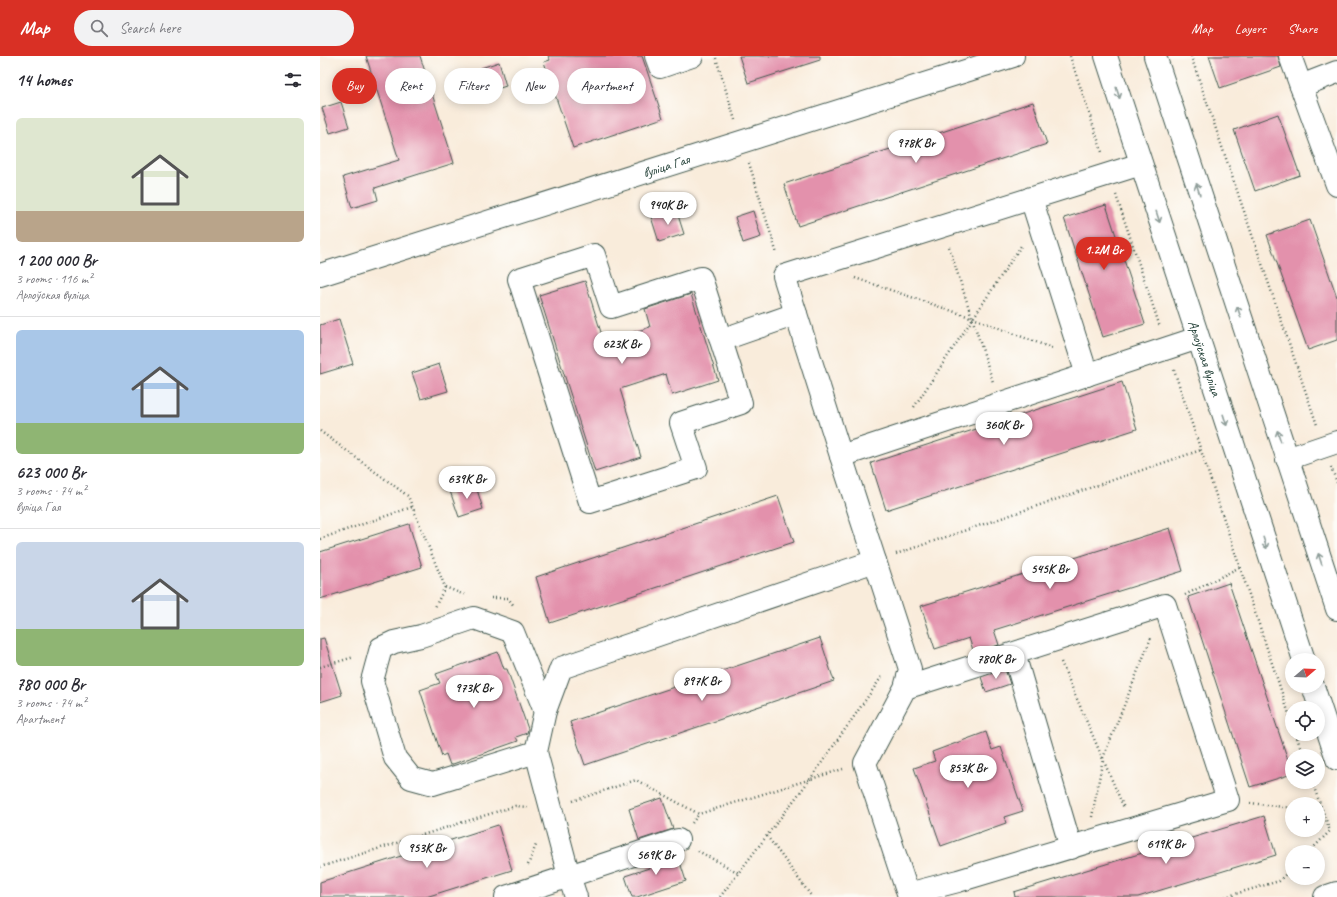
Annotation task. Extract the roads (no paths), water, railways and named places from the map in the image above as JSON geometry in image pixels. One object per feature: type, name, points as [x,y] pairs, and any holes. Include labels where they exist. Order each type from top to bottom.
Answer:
[{"type":"main road","points":[[656,56],[660,67],[692,56]]},
{"type":"main road","name":"вуліца Гая","points":[[320,275],[1013,56]]},
{"type":"main road","name":"Арлоўская вуліца","points":[[1106,56],[1302,653]]},
{"type":"main road","points":[[1155,56],[1337,609]]},
{"type":"main road","points":[[1290,56],[1337,185]]},
{"type":"main road","points":[[1300,86],[1337,72]]},
{"type":"main road","points":[[905,688],[1165,605],[1228,800],[1079,845],[961,889],[903,895],[865,763],[905,688],[910,669],[784,276],[1141,164]]},
{"type":"main road","points":[[1031,198],[1085,368]]},
{"type":"main road","points":[[594,255],[610,307],[701,278],[721,340],[741,403],[681,422],[696,468],[590,502],[519,279],[594,255]]},
{"type":"main road","points":[[721,340],[796,314]]},
{"type":"main road","points":[[841,456],[999,404],[1085,368],[1167,349],[1198,338]]},
{"type":"main road","points":[[1287,460],[1331,444]]},
{"type":"main road","points":[[576,897],[550,809],[536,752],[545,711],[561,668],[875,561]]},
{"type":"main road","points":[[536,752],[432,784],[411,778],[395,758],[372,681],[381,648],[394,642],[421,636],[474,618],[513,632],[545,711]]},
{"type":"main road","points":[[1014,654],[1079,845]]},
{"type":"main road","points":[[1315,693],[1337,759]]},
{"type":"main road","points":[[511,895],[678,840]]},
{"type":"main road","points":[[1325,897],[1337,893]]}]
